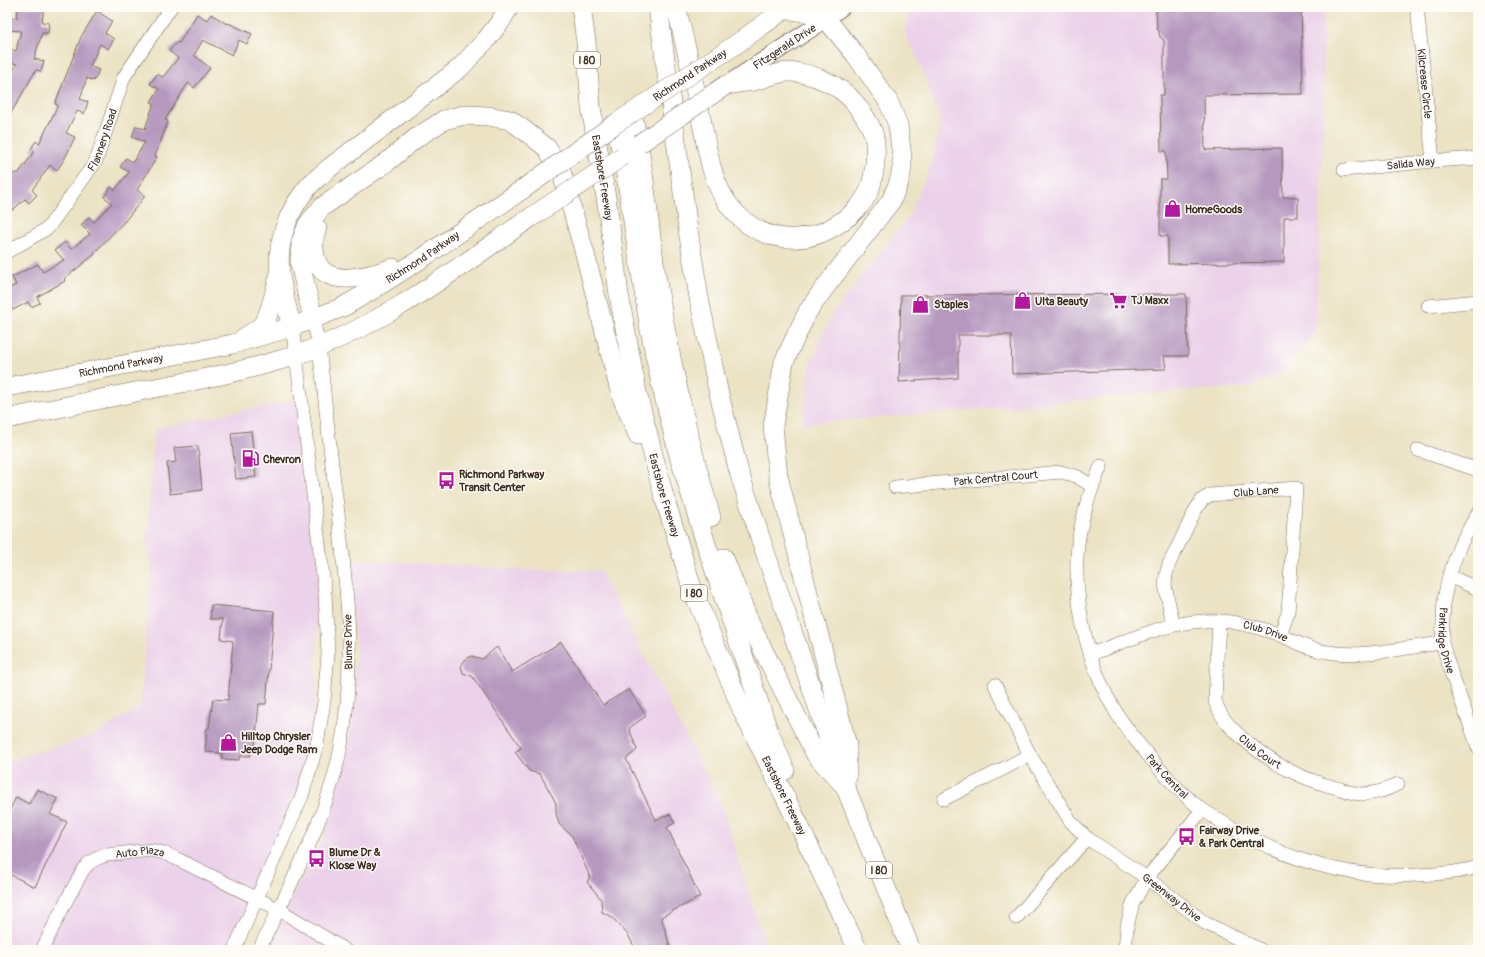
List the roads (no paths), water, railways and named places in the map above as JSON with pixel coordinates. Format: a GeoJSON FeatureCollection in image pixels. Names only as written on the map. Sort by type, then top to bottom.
{"type":"FeatureCollection","features":[{"type":"Feature","properties":{"kind":"highway"},"geometry":{"type":"LineString","coordinates":[[292,327],[280,274],[279,262],[283,231],[297,201],[308,186],[349,152],[460,68],[486,40],[509,7]]}},
{"type":"Feature","properties":{"kind":"highway","name":"Eastshore Freeway"},"geometry":{"type":"LineString","coordinates":[[581,7],[586,42],[591,107],[608,210],[619,295],[637,392],[663,493],[693,591],[743,712],[858,950]]}},
{"type":"Feature","properties":{"kind":"highway","name":"I 80"},"geometry":{"type":"LineString","coordinates":[[658,7],[698,298],[718,390],[740,472],[761,540],[846,788],[911,950]]}},
{"type":"Feature","properties":{"kind":"highway"},"geometry":{"type":"LineString","coordinates":[[7,419],[227,374],[296,355],[354,331],[429,287],[623,156],[639,144],[726,85],[790,72],[811,76],[830,83],[848,95],[863,114],[874,135],[875,156],[869,191],[861,204],[848,217],[824,233],[810,238],[796,239],[767,234],[753,228],[729,205],[718,188],[711,166],[688,51],[676,7]]}},
{"type":"Feature","properties":{"kind":"highway"},"geometry":{"type":"LineString","coordinates":[[787,8],[812,13],[826,19],[855,54],[888,101],[898,124],[902,157],[902,168],[891,201],[808,311],[795,338],[784,362],[773,426],[778,476],[847,745],[846,788]]}},
{"type":"Feature","properties":{"kind":"highway","name":"Richmond Parkway"},"geometry":{"type":"LineString","coordinates":[[7,387],[233,344],[292,327],[343,307],[421,259],[615,124],[735,45],[787,8]]}},
{"type":"Feature","properties":{"kind":"highway"},"geometry":{"type":"LineString","coordinates":[[632,113],[639,144],[648,272],[649,325],[663,392],[679,456],[708,551],[767,728],[862,950]]}},
{"type":"Feature","properties":{"kind":"highway"},"geometry":{"type":"LineString","coordinates":[[313,319],[300,262],[302,242],[308,224],[322,207],[387,162],[416,138],[444,120],[464,115],[488,116],[510,120],[547,148],[562,174],[585,254],[621,395],[663,493]]}},
{"type":"Feature","properties":{"kind":"highway"},"geometry":{"type":"LineString","coordinates":[[615,124],[648,272],[691,449],[731,579],[750,624],[816,755],[846,788]]}},
{"type":"Feature","properties":{"kind":"highway"},"geometry":{"type":"LineString","coordinates":[[336,198],[317,229],[313,244],[316,262],[327,274],[342,278],[370,276],[421,259]]}},
{"type":"Feature","properties":{"kind":"highway"},"geometry":{"type":"LineString","coordinates":[[233,344],[263,324],[271,308],[273,294],[280,274]]}},
{"type":"Feature","properties":{"kind":"main road","name":"Fitzgerald Drive"},"geometry":{"type":"LineString","coordinates":[[726,85],[842,7]]}},
{"type":"Feature","properties":{"kind":"street","name":"Flannery Road"},"geometry":{"type":"LineString","coordinates":[[7,252],[48,228],[96,161],[124,78],[171,7]]}},
{"type":"Feature","properties":{"kind":"street","name":"Kilcrease Circle"},"geometry":{"type":"LineString","coordinates":[[1417,7],[1433,161]]}},
{"type":"Feature","properties":{"kind":"street","name":"Salida Way"},"geometry":{"type":"LineString","coordinates":[[1344,170],[1478,158]]}},
{"type":"Feature","properties":{"kind":"street"},"geometry":{"type":"LineString","coordinates":[[1428,306],[1478,301]]}},
{"type":"Feature","properties":{"kind":"street","name":"Blume Drive"},"geometry":{"type":"LineString","coordinates":[[259,950],[303,857],[325,804],[340,752],[347,704],[350,653],[347,592],[319,346],[313,319]]}},
{"type":"Feature","properties":{"kind":"street","name":"Blume Drive"},"geometry":{"type":"LineString","coordinates":[[234,950],[302,796],[317,745],[324,701],[328,654],[323,580],[292,327]]}},
{"type":"Feature","properties":{"kind":"street"},"geometry":{"type":"LineString","coordinates":[[1418,450],[1478,470]]}},
{"type":"Feature","properties":{"kind":"street","name":"Park Central"},"geometry":{"type":"LineString","coordinates":[[1102,466],[1092,486],[1081,526],[1077,557],[1078,588],[1083,623],[1091,654],[1102,683],[1117,714],[1156,766],[1202,810],[1252,839],[1303,862],[1332,869],[1384,876],[1438,874],[1478,867]]}},
{"type":"Feature","properties":{"kind":"street","name":"Park Central Court"},"geometry":{"type":"LineString","coordinates":[[895,487],[1061,472],[1076,476],[1092,486]]}},
{"type":"Feature","properties":{"kind":"street","name":"Club Lane"},"geometry":{"type":"LineString","coordinates":[[1173,624],[1165,585],[1166,575],[1169,564],[1202,500],[1210,495],[1296,488],[1288,613],[1280,635]]}},
{"type":"Feature","properties":{"kind":"street","name":"Parkridge Drive"},"geometry":{"type":"LineString","coordinates":[[1478,513],[1460,545],[1449,576],[1444,599],[1442,643],[1474,722],[1478,747]]}},
{"type":"Feature","properties":{"kind":"street"},"geometry":{"type":"LineString","coordinates":[[1449,576],[1478,589]]}},
{"type":"Feature","properties":{"kind":"street","name":"Club Drive"},"geometry":{"type":"LineString","coordinates":[[1091,654],[1173,624],[1204,621],[1243,624],[1280,635],[1301,645],[1328,652],[1356,654],[1442,643]]}},
{"type":"Feature","properties":{"kind":"street","name":"Club Court"},"geometry":{"type":"LineString","coordinates":[[1219,621],[1215,701],[1219,713],[1234,731],[1263,755],[1282,768],[1308,780],[1359,794],[1389,789],[1398,784]]}},
{"type":"Feature","properties":{"kind":"street","name":"Greenway Drive"},"geometry":{"type":"LineString","coordinates":[[996,684],[1030,754],[1071,822],[1087,838],[1147,878],[1205,923],[1261,950]]}},
{"type":"Feature","properties":{"kind":"street"},"geometry":{"type":"LineString","coordinates":[[944,799],[1030,754]]}},
{"type":"Feature","properties":{"kind":"street"},"geometry":{"type":"LineString","coordinates":[[1125,950],[1127,926],[1133,903],[1147,878],[1202,810]]}},
{"type":"Feature","properties":{"kind":"street"},"geometry":{"type":"LineString","coordinates":[[1016,918],[1087,838]]}},
{"type":"Feature","properties":{"kind":"street","name":"Auto Plaza"},"geometry":{"type":"LineString","coordinates":[[42,950],[64,905],[83,870],[89,863],[107,855],[151,850],[164,853],[258,898],[345,950]]}},
{"type":"Feature","properties":{"kind":"place","name":"HomeGoods"},"geometry":{"type":"Point","coordinates":[1172,209]}},
{"type":"Feature","properties":{"kind":"place","name":"TJ Maxx"},"geometry":{"type":"Point","coordinates":[1118,300]}},
{"type":"Feature","properties":{"kind":"place","name":"Ulta Beauty"},"geometry":{"type":"Point","coordinates":[1022,301]}},
{"type":"Feature","properties":{"kind":"place","name":"Staples"},"geometry":{"type":"Point","coordinates":[921,304]}},
{"type":"Feature","properties":{"kind":"place","name":"Chevron"},"geometry":{"type":"Point","coordinates":[250,459]}},
{"type":"Feature","properties":{"kind":"place","name":"Richmond Parkway Transit Center"},"geometry":{"type":"Point","coordinates":[446,480]}},
{"type":"Feature","properties":{"kind":"place","name":"Hilltop Chrysler Jeep Dodge Ram"},"geometry":{"type":"Point","coordinates":[228,742]}},
{"type":"Feature","properties":{"kind":"place","name":"Fairway Drive & Park Central"},"geometry":{"type":"Point","coordinates":[1186,836]}},
{"type":"Feature","properties":{"kind":"place","name":"Blume Dr & Klose Way"},"geometry":{"type":"Point","coordinates":[316,858]}}]}
